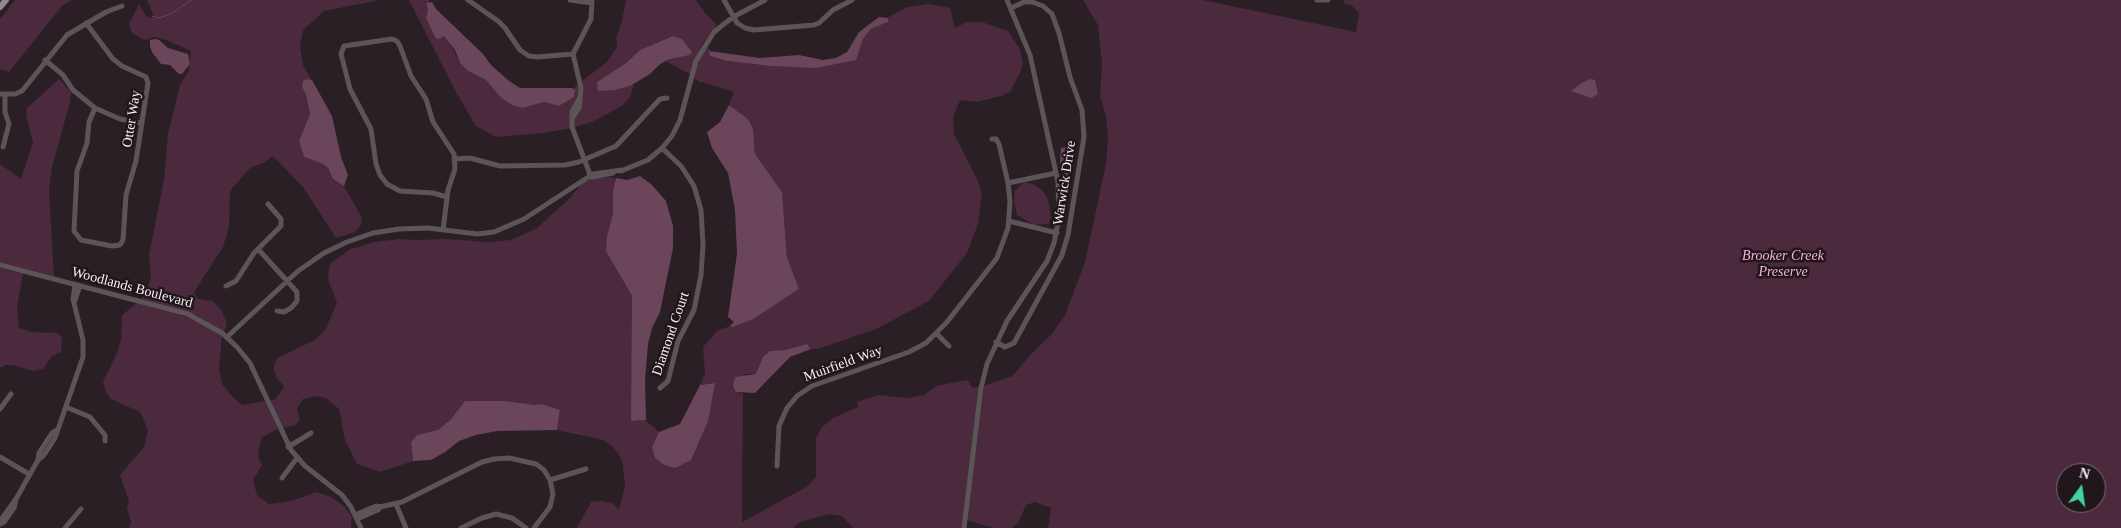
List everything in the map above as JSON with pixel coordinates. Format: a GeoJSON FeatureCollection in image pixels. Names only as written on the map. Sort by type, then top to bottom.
{"type":"FeatureCollection","features":[{"type":"Feature","properties":{"kind":"main road"},"geometry":{"type":"LineString","coordinates":[[0,7],[6,0]]}},
{"type":"Feature","properties":{"kind":"street"},"geometry":{"type":"LineString","coordinates":[[468,0],[498,21],[520,50],[530,56],[573,54]]}},
{"type":"Feature","properties":{"kind":"street"},"geometry":{"type":"LineString","coordinates":[[570,0],[592,2],[590,23],[573,54],[581,88],[578,108],[572,119],[574,133],[591,177]]}},
{"type":"Feature","properties":{"kind":"street"},"geometry":{"type":"LineString","coordinates":[[724,0],[732,16],[741,26],[754,30],[819,23],[830,12],[852,0]]}},
{"type":"Feature","properties":{"kind":"street"},"geometry":{"type":"LineString","coordinates":[[227,337],[287,280],[324,253],[358,237],[399,229],[443,230],[476,234],[504,229],[524,220],[580,181],[641,164],[662,148],[672,136],[678,125],[698,56],[714,32],[732,16],[765,0]]}},
{"type":"Feature","properties":{"kind":"street"},"geometry":{"type":"LineString","coordinates":[[964,528],[981,388],[990,356],[1011,315],[1047,261],[1057,233],[1060,198],[1030,55],[1007,0]]}},
{"type":"Feature","properties":{"kind":"street"},"geometry":{"type":"LineString","coordinates":[[1317,0],[1328,0]]}},
{"type":"Feature","properties":{"kind":"street","name":"Warwick Drive"},"geometry":{"type":"LineString","coordinates":[[996,342],[1005,347],[1014,343],[1062,255],[1068,235],[1084,137],[1082,110],[1070,77],[1059,33],[1052,14],[1043,6],[1032,2],[1024,2],[1010,8]]}},
{"type":"Feature","properties":{"kind":"street"},"geometry":{"type":"LineString","coordinates":[[3,147],[9,124],[5,112],[3,94],[16,94],[28,85],[45,60],[67,35],[86,23],[122,6]]}},
{"type":"Feature","properties":{"kind":"street","name":"Otter Way"},"geometry":{"type":"LineString","coordinates":[[86,23],[113,59],[122,66],[147,78],[149,88],[141,123],[136,161],[126,195],[123,240],[120,245],[112,246],[80,240],[74,231],[77,171],[87,143],[89,122],[95,108]]}},
{"type":"Feature","properties":{"kind":"street"},"geometry":{"type":"LineString","coordinates":[[443,230],[447,197],[455,169],[455,159],[452,150],[432,122],[426,99],[411,76],[400,46],[397,41],[392,39],[346,45],[342,49],[341,54],[350,89],[371,129],[376,164],[382,178],[387,184],[400,191],[433,193],[447,197]]}},
{"type":"Feature","properties":{"kind":"street"},"geometry":{"type":"LineString","coordinates":[[45,60],[63,75],[77,94],[95,108],[120,119],[141,123]]}},
{"type":"Feature","properties":{"kind":"street"},"geometry":{"type":"LineString","coordinates":[[455,159],[470,158],[505,166],[565,165],[584,160],[619,143],[660,99],[667,98]]}},
{"type":"Feature","properties":{"kind":"street","name":"Muirfield Way"},"geometry":{"type":"LineString","coordinates":[[777,466],[779,426],[787,408],[801,393],[812,386],[916,349],[937,334],[997,258],[1009,221],[1008,183],[999,144],[996,139],[992,139]]}},
{"type":"Feature","properties":{"kind":"street","name":"Diamond Court"},"geometry":{"type":"LineString","coordinates":[[660,388],[668,381],[678,341],[694,310],[703,245],[701,210],[694,186],[681,166],[662,148]]}},
{"type":"Feature","properties":{"kind":"street"},"geometry":{"type":"LineString","coordinates":[[1008,183],[1056,173]]}},
{"type":"Feature","properties":{"kind":"street"},"geometry":{"type":"LineString","coordinates":[[226,286],[236,281],[258,249],[281,226],[281,218],[268,204]]}},
{"type":"Feature","properties":{"kind":"street"},"geometry":{"type":"LineString","coordinates":[[1009,221],[1057,233]]}},
{"type":"Feature","properties":{"kind":"street"},"geometry":{"type":"LineString","coordinates":[[258,249],[295,288],[298,298],[294,305],[288,311],[277,311]]}},
{"type":"Feature","properties":{"kind":"street","name":"Woodlands Boulevard"},"geometry":{"type":"LineString","coordinates":[[0,266],[188,314],[213,327],[227,337],[242,353],[257,376],[288,447],[297,458],[342,495],[361,528]]}},
{"type":"Feature","properties":{"kind":"street"},"geometry":{"type":"LineString","coordinates":[[0,523],[16,500],[38,460],[48,449],[66,406],[84,351],[74,303],[78,285]]}},
{"type":"Feature","properties":{"kind":"street"},"geometry":{"type":"LineString","coordinates":[[937,334],[949,346]]}},
{"type":"Feature","properties":{"kind":"street"},"geometry":{"type":"LineString","coordinates":[[0,409],[11,394]]}},
{"type":"Feature","properties":{"kind":"street"},"geometry":{"type":"LineString","coordinates":[[66,406],[90,417],[105,435],[105,441]]}},
{"type":"Feature","properties":{"kind":"street"},"geometry":{"type":"LineString","coordinates":[[288,447],[311,433]]}},
{"type":"Feature","properties":{"kind":"street"},"geometry":{"type":"LineString","coordinates":[[0,457],[29,474]]}},
{"type":"Feature","properties":{"kind":"street"},"geometry":{"type":"LineString","coordinates":[[282,478],[297,458]]}},
{"type":"Feature","properties":{"kind":"street"},"geometry":{"type":"LineString","coordinates":[[356,517],[378,510],[380,507],[396,504],[482,462],[509,458],[533,462],[542,469],[550,480],[553,494],[550,507],[534,528]]}},
{"type":"Feature","properties":{"kind":"street"},"geometry":{"type":"LineString","coordinates":[[550,480],[586,469]]}},
{"type":"Feature","properties":{"kind":"street"},"geometry":{"type":"LineString","coordinates":[[396,504],[406,528]]}},
{"type":"Feature","properties":{"kind":"street"},"geometry":{"type":"LineString","coordinates":[[65,528],[81,509]]}},
{"type":"Feature","properties":{"kind":"street"},"geometry":{"type":"LineString","coordinates":[[461,528],[496,514],[512,518],[526,528]]}},
{"type":"Feature","properties":{"kind":"green space"},"geometry":{"type":"Polygon","coordinates":[[[15,0],[72,0],[62,6],[9,72],[0,69],[0,19],[15,0]]]}},
{"type":"Feature","properties":{"kind":"green space"},"geometry":{"type":"Polygon","coordinates":[[[147,0],[380,0],[324,11],[303,30],[300,46],[303,65],[311,79],[308,79],[302,87],[306,95],[310,114],[299,141],[304,157],[323,164],[328,168],[333,179],[344,186],[362,218],[361,225],[355,232],[336,238],[303,187],[273,156],[265,162],[250,168],[230,191],[229,227],[223,247],[194,292],[198,299],[213,301],[221,310],[227,323],[224,332],[196,315],[141,299],[147,291],[151,277],[149,255],[164,179],[168,134],[180,85],[189,70],[191,51],[166,40],[154,37],[144,40],[132,33],[129,24],[139,4],[146,16],[152,18],[154,16],[147,0]]]}},
{"type":"Feature","properties":{"kind":"green space"},"geometry":{"type":"Polygon","coordinates":[[[409,0],[429,0],[426,4],[428,10],[426,18],[450,43],[460,63],[468,71],[486,80],[500,97],[523,108],[544,102],[559,106],[574,97],[575,91],[573,89],[578,84],[579,94],[571,128],[544,133],[496,137],[476,126],[457,94],[409,0]]]}},
{"type":"Feature","properties":{"kind":"green space"},"geometry":{"type":"Polygon","coordinates":[[[626,0],[696,0],[716,24],[715,28],[703,43],[690,74],[665,61],[690,55],[682,39],[673,36],[640,50],[626,63],[597,82],[615,90],[634,84],[630,97],[622,106],[592,122],[574,127],[574,120],[579,113],[582,81],[607,62],[617,47],[616,38],[626,0]]]}},
{"type":"Feature","properties":{"kind":"green space","name":"Brooker Creek Preserve"},"geometry":{"type":"Polygon","coordinates":[[[1083,0],[1203,0],[1356,32],[1359,13],[1351,5],[1345,4],[1343,0],[2121,0],[2121,528],[1048,528],[1051,508],[1035,502],[1026,505],[1018,523],[1012,528],[993,528],[967,520],[984,386],[1012,376],[1051,335],[1065,315],[1085,262],[1106,164],[1108,138],[1106,117],[1100,96],[1102,63],[1098,25],[1083,0]]]}},
{"type":"Feature","properties":{"kind":"green space"},"geometry":{"type":"Polygon","coordinates":[[[929,4],[950,8],[955,28],[967,22],[982,22],[1008,31],[1020,49],[1023,63],[1011,91],[1001,96],[976,102],[960,100],[953,117],[954,134],[982,193],[978,224],[967,253],[929,301],[876,329],[818,349],[811,349],[807,344],[774,352],[756,374],[745,374],[736,392],[743,394],[742,522],[808,486],[816,477],[816,438],[822,427],[833,418],[858,407],[857,402],[878,395],[906,398],[924,395],[936,386],[967,380],[973,388],[980,387],[962,528],[853,528],[842,516],[829,514],[800,522],[793,528],[577,528],[591,502],[612,503],[619,509],[625,487],[623,465],[620,456],[612,446],[603,440],[557,430],[560,410],[542,404],[535,405],[506,401],[465,401],[451,419],[438,430],[417,435],[411,442],[413,461],[380,472],[357,464],[345,440],[339,409],[326,398],[316,396],[303,399],[297,408],[300,419],[296,425],[282,428],[270,401],[276,399],[284,386],[276,377],[275,362],[279,357],[315,340],[326,329],[337,302],[328,280],[329,268],[332,262],[351,249],[374,242],[398,239],[447,239],[488,242],[511,240],[537,228],[570,198],[582,183],[591,179],[608,177],[616,178],[613,191],[613,214],[607,236],[621,277],[632,296],[632,421],[645,420],[659,432],[652,447],[655,458],[664,465],[675,468],[715,383],[700,385],[705,373],[703,347],[717,331],[730,326],[733,327],[799,289],[787,257],[782,192],[755,154],[754,140],[739,112],[729,105],[734,92],[701,83],[693,77],[706,46],[711,51],[709,51],[728,61],[770,66],[816,67],[856,60],[863,39],[871,29],[888,22],[887,18],[907,7],[929,4]]]}},
{"type":"Feature","properties":{"kind":"green space"},"geometry":{"type":"Polygon","coordinates":[[[59,79],[71,92],[52,167],[49,191],[54,276],[0,263],[0,164],[21,179],[33,143],[26,115],[27,108],[59,79]]]}},
{"type":"Feature","properties":{"kind":"green space"},"geometry":{"type":"Polygon","coordinates":[[[1024,182],[1033,184],[1043,191],[1048,200],[1051,217],[1049,224],[1034,225],[1017,215],[1014,202],[1015,191],[1024,182]]]}},
{"type":"Feature","properties":{"kind":"green space"},"geometry":{"type":"Polygon","coordinates":[[[0,268],[23,274],[17,307],[19,328],[31,332],[57,333],[62,337],[61,352],[52,356],[43,369],[33,371],[13,365],[6,365],[0,368],[0,268]]]}},
{"type":"Feature","properties":{"kind":"green space"},"geometry":{"type":"Polygon","coordinates":[[[137,303],[195,319],[222,336],[219,369],[222,384],[242,405],[266,401],[278,429],[262,437],[258,457],[262,465],[253,480],[257,495],[269,504],[291,501],[317,492],[333,498],[345,507],[352,517],[351,528],[129,528],[131,522],[127,508],[129,501],[120,475],[144,447],[148,430],[140,412],[111,399],[106,392],[103,382],[117,353],[121,339],[122,315],[137,303]]]}},
{"type":"Feature","properties":{"kind":"shaded area"},"geometry":{"type":"Polygon","coordinates":[[[432,2],[436,9],[509,81],[520,88],[572,88],[575,90],[574,97],[559,106],[544,102],[523,108],[512,105],[500,97],[486,80],[468,71],[460,63],[455,50],[444,36],[438,39],[435,37],[426,18],[428,10],[426,3],[432,2]]]}},
{"type":"Feature","properties":{"kind":"shaded area"},"geometry":{"type":"Polygon","coordinates":[[[879,17],[888,18],[888,22],[871,29],[863,39],[856,60],[816,68],[770,66],[728,61],[710,56],[709,51],[760,58],[799,55],[823,60],[836,58],[847,52],[859,32],[879,17]]]}},
{"type":"Feature","properties":{"kind":"shaded area"},"geometry":{"type":"Polygon","coordinates":[[[673,36],[682,39],[692,52],[690,55],[667,60],[650,74],[630,86],[615,90],[598,91],[597,82],[626,63],[640,50],[673,36]]]}},
{"type":"Feature","properties":{"kind":"shaded area"},"geometry":{"type":"Polygon","coordinates":[[[155,39],[168,48],[188,54],[190,64],[182,74],[179,74],[170,65],[161,64],[150,46],[150,40],[155,39]]]}},
{"type":"Feature","properties":{"kind":"shaded area"},"geometry":{"type":"Polygon","coordinates":[[[1591,79],[1595,80],[1598,94],[1591,98],[1571,91],[1583,82],[1591,79]]]}},
{"type":"Feature","properties":{"kind":"shaded area"},"geometry":{"type":"Polygon","coordinates":[[[312,80],[332,116],[341,157],[348,175],[344,186],[333,179],[328,168],[323,164],[304,157],[299,141],[310,114],[306,95],[302,87],[303,81],[312,80]]]}},
{"type":"Feature","properties":{"kind":"shaded area"},"geometry":{"type":"Polygon","coordinates":[[[729,105],[748,119],[753,129],[755,154],[782,192],[787,257],[799,289],[753,319],[733,327],[730,326],[734,322],[728,317],[737,254],[735,210],[728,173],[712,148],[707,132],[720,122],[729,105]]]}},
{"type":"Feature","properties":{"kind":"shaded area"},"geometry":{"type":"Polygon","coordinates":[[[1068,147],[1076,150],[1069,186],[1060,162],[1061,148],[1068,147]]]}},
{"type":"Feature","properties":{"kind":"shaded area"},"geometry":{"type":"Polygon","coordinates":[[[640,176],[651,184],[666,201],[673,226],[673,248],[660,312],[652,328],[648,344],[645,380],[646,420],[631,421],[632,296],[606,251],[607,236],[613,214],[613,191],[616,178],[627,180],[640,176]]]}},
{"type":"Feature","properties":{"kind":"shaded area"},"geometry":{"type":"Polygon","coordinates":[[[807,344],[811,349],[790,357],[755,393],[736,392],[733,386],[735,377],[756,374],[763,357],[770,351],[784,350],[807,344]]]}},
{"type":"Feature","properties":{"kind":"shaded area"},"geometry":{"type":"Polygon","coordinates":[[[715,383],[708,421],[691,460],[675,468],[664,465],[655,458],[652,447],[659,432],[680,424],[700,385],[715,383]]]}},
{"type":"Feature","properties":{"kind":"shaded area"},"geometry":{"type":"Polygon","coordinates":[[[465,401],[506,401],[535,405],[542,404],[560,410],[557,430],[497,431],[476,435],[459,441],[431,460],[413,461],[411,442],[417,435],[438,430],[451,419],[465,401]]]}},
{"type":"Feature","properties":{"kind":"waterway"},"geometry":{"type":"LineString","coordinates":[[152,16],[159,18],[171,14],[191,0]]}}]}
